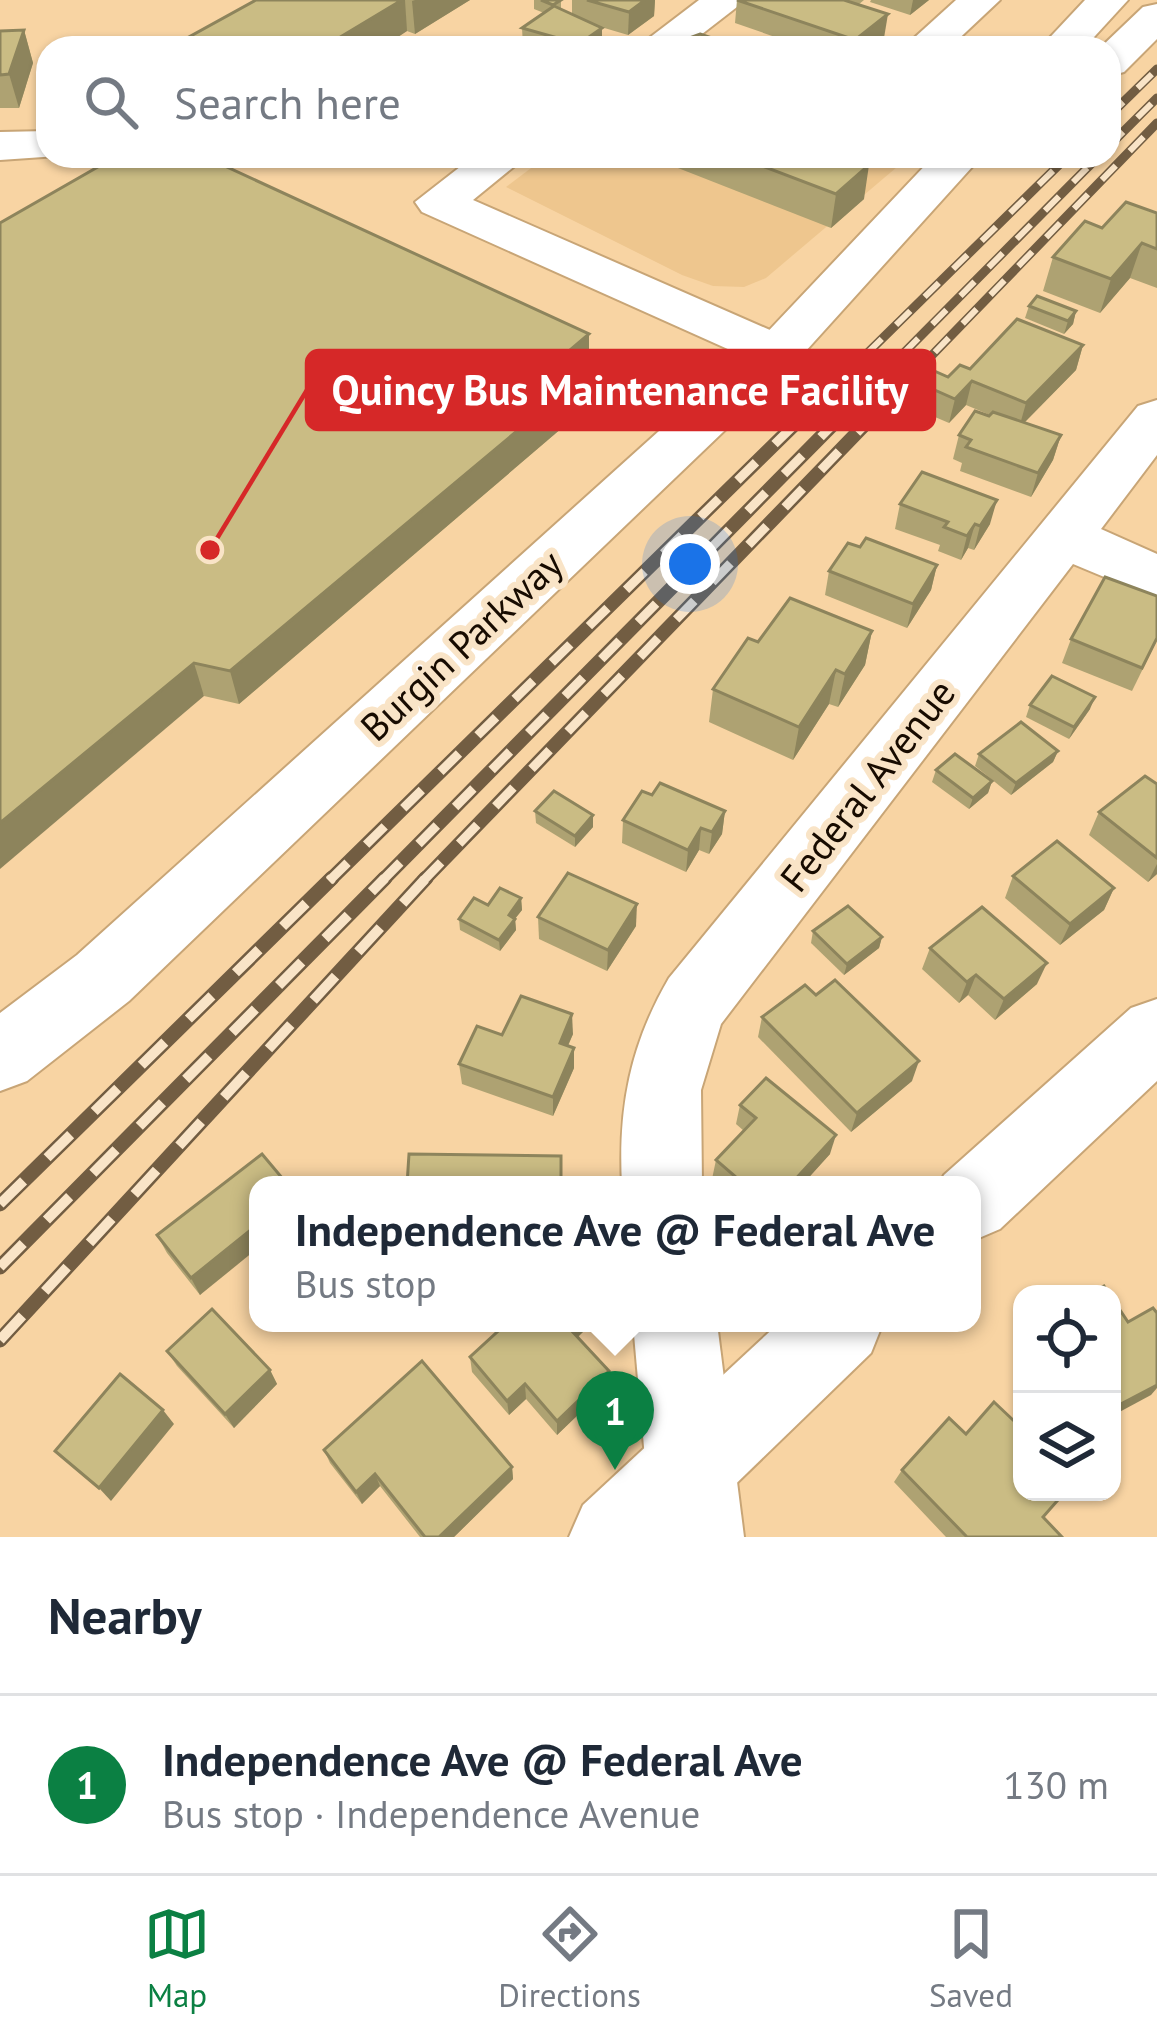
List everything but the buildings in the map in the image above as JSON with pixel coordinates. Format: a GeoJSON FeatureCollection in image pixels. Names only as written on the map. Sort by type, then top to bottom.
{"type":"FeatureCollection","features":[{"type":"Feature","properties":{"kind":"main road"},"geometry":{"type":"LineString","coordinates":[[938,36],[980,0]]}},
{"type":"Feature","properties":{"kind":"main road"},"geometry":{"type":"LineString","coordinates":[[1073,36],[1108,0]]}},
{"type":"Feature","properties":{"kind":"main road"},"geometry":{"type":"LineString","coordinates":[[1121,50],[1157,16]]}},
{"type":"Feature","properties":{"kind":"main road"},"geometry":{"type":"LineString","coordinates":[[0,146],[36,144]]}},
{"type":"Feature","properties":{"kind":"main road"},"geometry":{"type":"LineString","coordinates":[[487,168],[439,202],[798,332]]}},
{"type":"Feature","properties":{"kind":"main road","name":"Burgin Parkway"},"geometry":{"type":"LineString","coordinates":[[798,332],[948,168]]}},
{"type":"Feature","properties":{"kind":"main road","name":"Burgin Parkway"},"geometry":{"type":"LineString","coordinates":[[0,1057],[103,978],[798,332],[991,168]]}},
{"type":"Feature","properties":{"kind":"main road","name":"Federal Avenue"},"geometry":{"type":"LineString","coordinates":[[662,1176],[659,1103],[669,1049],[681,1024],[1157,418]]}},
{"type":"Feature","properties":{"kind":"main road"},"geometry":{"type":"LineString","coordinates":[[1064,536],[1157,578]]}},
{"type":"Feature","properties":{"kind":"main road","name":"Burgin Parkway"},"geometry":{"type":"LineString","coordinates":[[0,1102],[103,978]]}},
{"type":"Feature","properties":{"kind":"main road"},"geometry":{"type":"LineString","coordinates":[[981,1194],[1157,1032]]}},
{"type":"Feature","properties":{"kind":"main road"},"geometry":{"type":"LineString","coordinates":[[676,1332],[693,1501]]}},
{"type":"Feature","properties":{"kind":"main road"},"geometry":{"type":"LineString","coordinates":[[615,1537],[693,1501],[834,1332]]}},
{"type":"Feature","properties":{"kind":"shaded area"},"geometry":{"type":"Polygon","coordinates":[[[531,168],[896,168],[766,278],[744,287],[713,286],[682,275],[506,187],[531,168]]]}},
{"type":"Feature","properties":{"kind":"railway"},"geometry":{"type":"LineString","coordinates":[[1121,104],[1157,69]]}},
{"type":"Feature","properties":{"kind":"railway"},"geometry":{"type":"LineString","coordinates":[[1121,134],[1157,98]]}},
{"type":"Feature","properties":{"kind":"railway"},"geometry":{"type":"LineString","coordinates":[[1121,160],[1157,123]]}},
{"type":"Feature","properties":{"kind":"railway"},"geometry":{"type":"LineString","coordinates":[[839,381],[1056,168]]}},
{"type":"Feature","properties":{"kind":"railway"},"geometry":{"type":"LineString","coordinates":[[876,381],[1087,168]]}},
{"type":"Feature","properties":{"kind":"railway"},"geometry":{"type":"LineString","coordinates":[[907,381],[1113,168]]}},
{"type":"Feature","properties":{"kind":"railway"},"geometry":{"type":"LineString","coordinates":[[329,881],[842,378]]}},
{"type":"Feature","properties":{"kind":"railway"},"geometry":{"type":"LineString","coordinates":[[382,881],[879,378]]}},
{"type":"Feature","properties":{"kind":"railway"},"geometry":{"type":"LineString","coordinates":[[423,881],[910,378]]}},
{"type":"Feature","properties":{"kind":"railway"},"geometry":{"type":"LineString","coordinates":[[0,1204],[332,878]]}},
{"type":"Feature","properties":{"kind":"railway"},"geometry":{"type":"LineString","coordinates":[[0,1267],[385,878]]}},
{"type":"Feature","properties":{"kind":"railway"},"geometry":{"type":"LineString","coordinates":[[0,1340],[426,878]]}},
{"type":"Feature","properties":{"kind":"place","name":"Quincy Bus Maintenance Facility"},"geometry":{"type":"Point","coordinates":[210,550]}},
{"type":"Feature","properties":{"kind":"place","name":"Independence Ave @ Federal Ave"},"geometry":{"type":"Point","coordinates":[615,1470]}}]}
